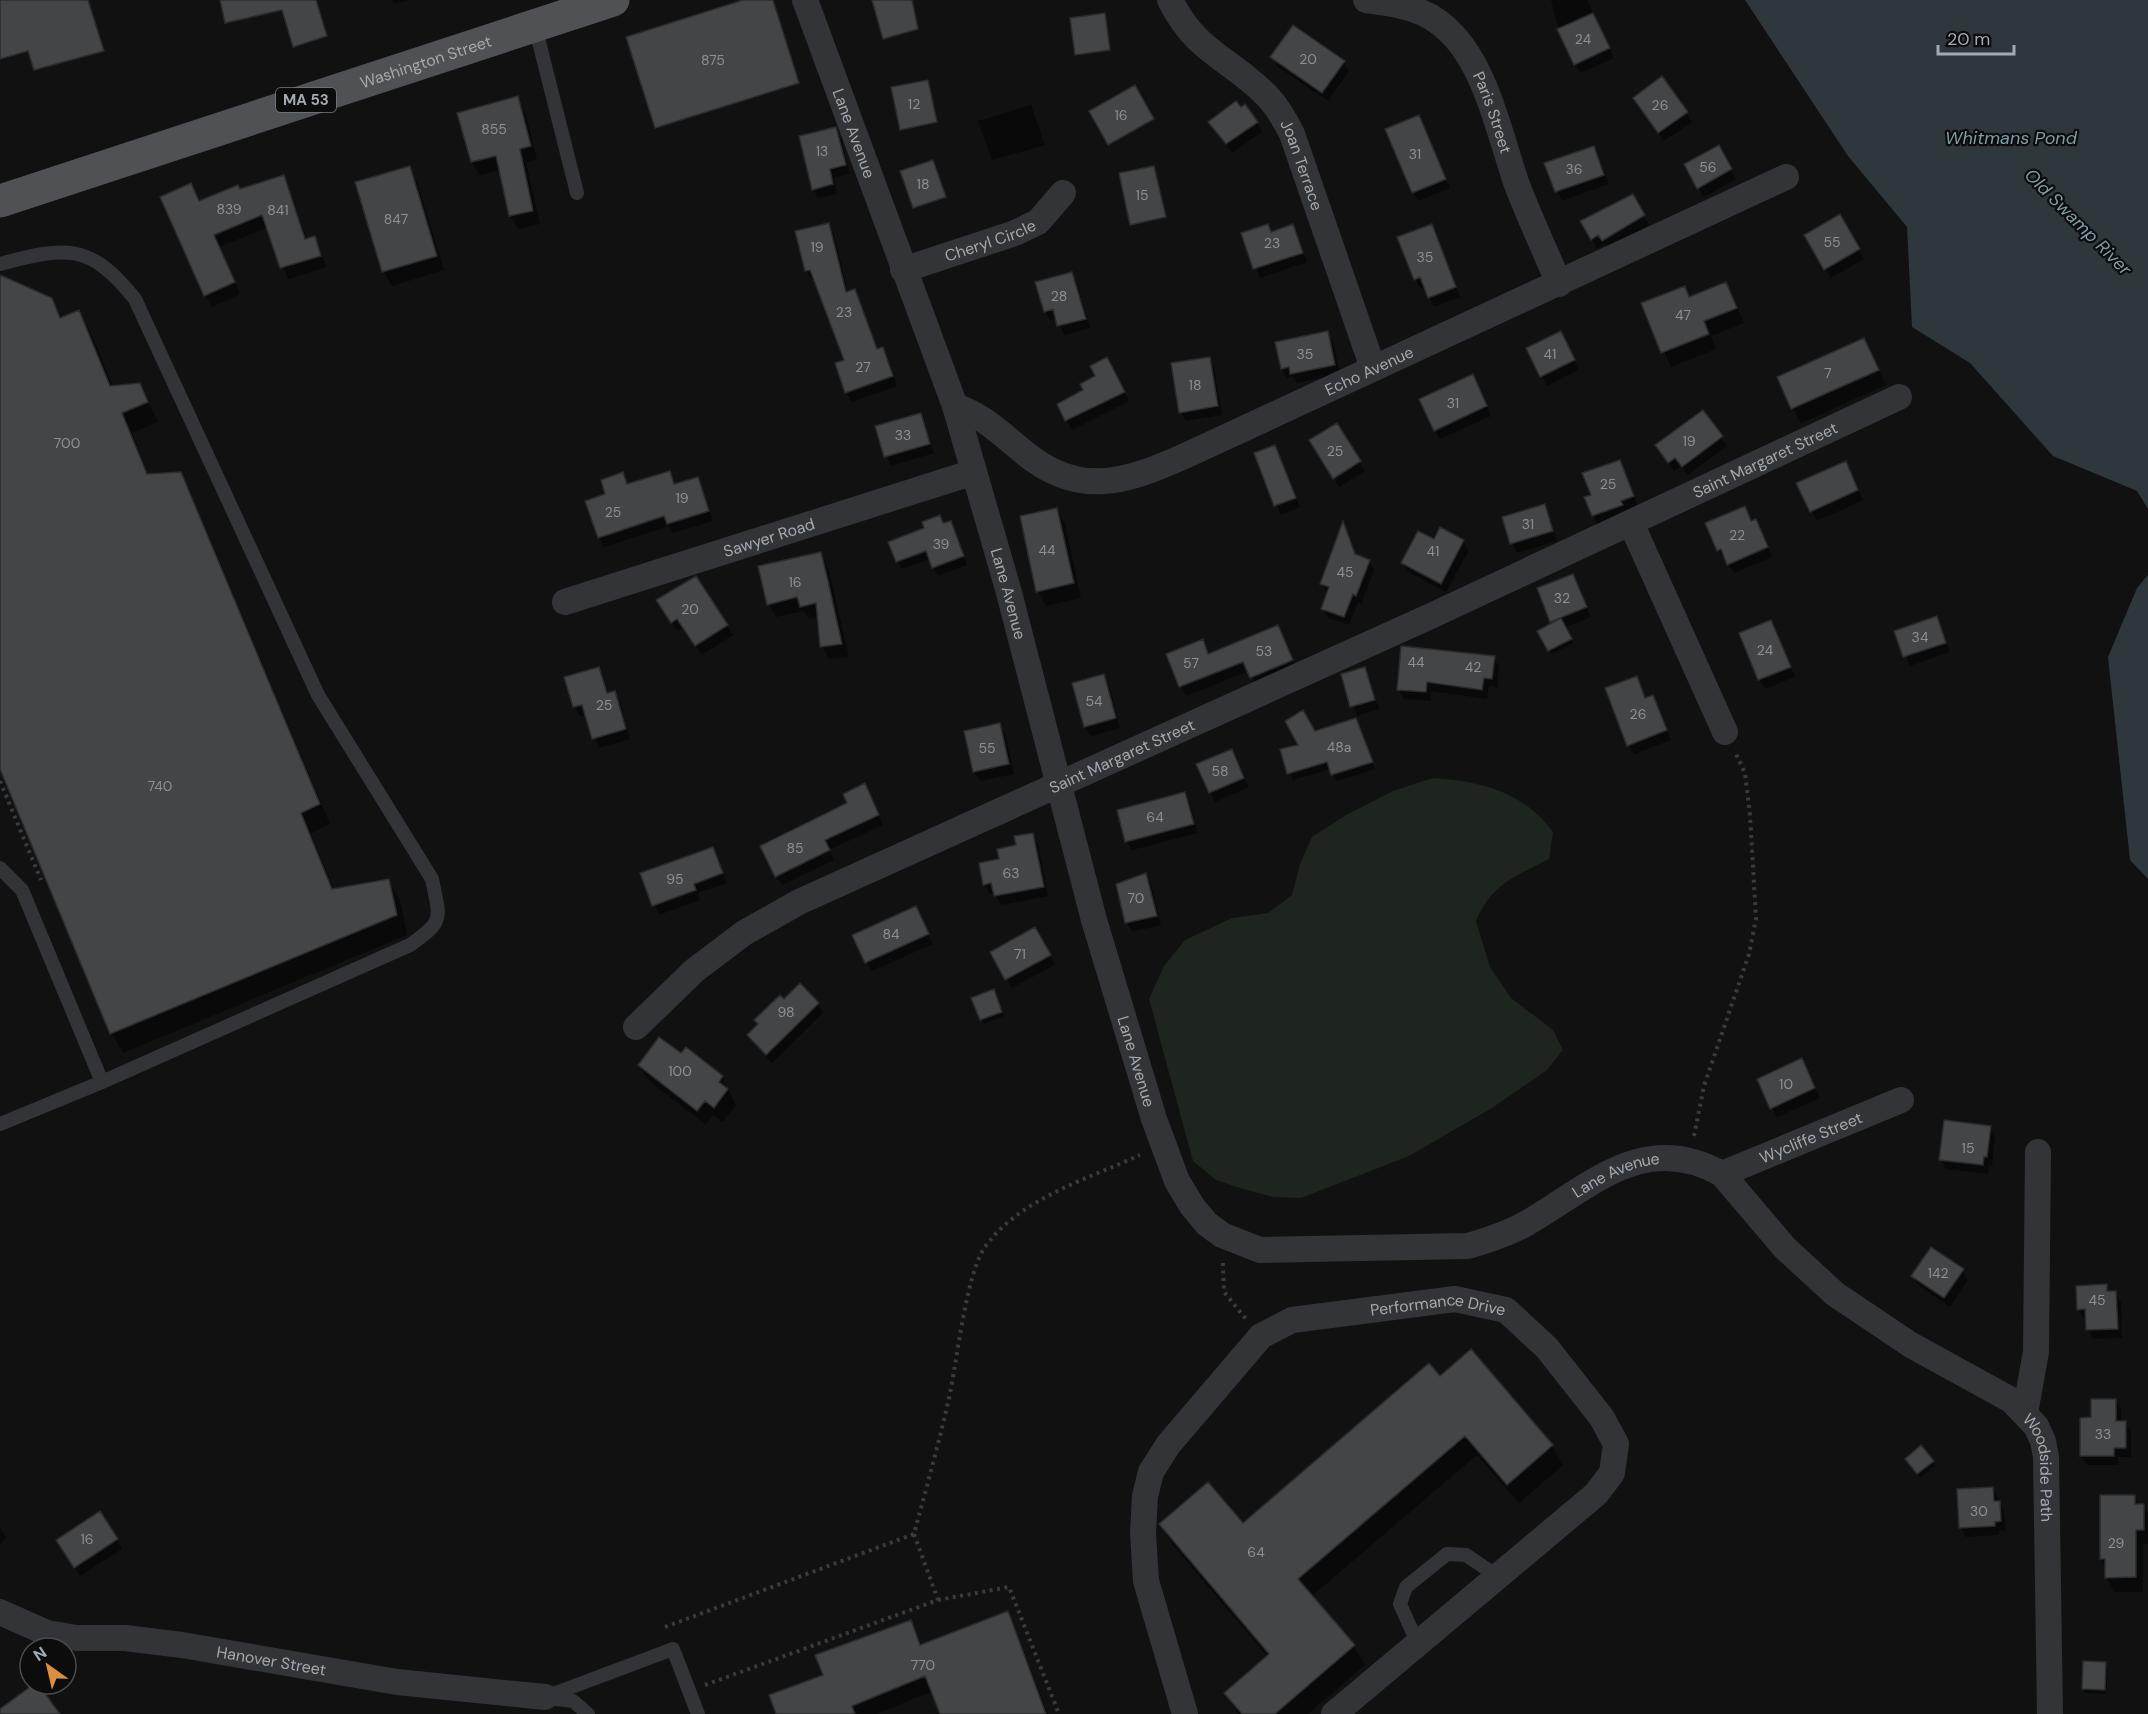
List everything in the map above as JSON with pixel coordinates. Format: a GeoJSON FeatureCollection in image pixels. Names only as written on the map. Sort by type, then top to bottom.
{"type":"FeatureCollection","features":[{"type":"Feature","properties":{"kind":"main road","name":"Washington Street"},"geometry":{"type":"LineString","coordinates":[[0,201],[613,0]]}},
{"type":"Feature","properties":{"kind":"street","name":"Lane Avenue"},"geometry":{"type":"LineString","coordinates":[[805,0],[955,406],[1060,784],[1094,920],[1163,1145],[1178,1181],[1192,1206],[1207,1224],[1222,1235],[1260,1250],[1467,1246],[1499,1237],[1527,1223],[1603,1174],[1622,1165],[1670,1158],[1689,1161],[1722,1174],[1785,1248],[1835,1294],[1911,1345],[1995,1390],[2025,1413]]}},
{"type":"Feature","properties":{"kind":"street","name":"Joan Terrace"},"geometry":{"type":"LineString","coordinates":[[1170,0],[1180,20],[1204,48],[1254,84],[1281,113],[1292,134],[1373,368]]}},
{"type":"Feature","properties":{"kind":"street","name":"Paris Street"},"geometry":{"type":"LineString","coordinates":[[1366,0],[1402,4],[1420,10],[1450,32],[1466,50],[1485,92],[1518,185],[1559,284]]}},
{"type":"Feature","properties":{"kind":"street","name":"Echo Avenue"},"geometry":{"type":"LineString","coordinates":[[955,406],[990,422],[1020,450],[1052,471],[1087,481],[1106,482],[1146,474],[1786,177]]}},
{"type":"Feature","properties":{"kind":"street","name":"Cheryl Circle"},"geometry":{"type":"LineString","coordinates":[[903,270],[1016,233],[1038,222],[1063,193]]}},
{"type":"Feature","properties":{"kind":"street","name":"Saint Margaret Street"},"geometry":{"type":"LineString","coordinates":[[636,1028],[695,970],[744,933],[799,902],[1631,523],[1899,397]]}},
{"type":"Feature","properties":{"kind":"street","name":"Sawyer Road"},"geometry":{"type":"LineString","coordinates":[[565,602],[974,472]]}},
{"type":"Feature","properties":{"kind":"street"},"geometry":{"type":"LineString","coordinates":[[1631,523],[1725,732]]}},
{"type":"Feature","properties":{"kind":"street","name":"Wycliffe Street"},"geometry":{"type":"LineString","coordinates":[[1722,1174],[1901,1100]]}},
{"type":"Feature","properties":{"kind":"street","name":"Woodside Path"},"geometry":{"type":"LineString","coordinates":[[2038,1152],[2036,1352],[2025,1413],[2040,1434],[2046,1456],[2050,1714]]}},
{"type":"Feature","properties":{"kind":"street","name":"Performance Drive"},"geometry":{"type":"LineString","coordinates":[[1185,1714],[1146,1581],[1143,1533],[1145,1496],[1151,1472],[1168,1445],[1261,1336],[1292,1320],[1455,1299],[1473,1301],[1506,1310],[1547,1348],[1602,1418],[1616,1444],[1612,1473],[1596,1494],[1334,1714]]}},
{"type":"Feature","properties":{"kind":"street","name":"Hanover Street"},"geometry":{"type":"LineString","coordinates":[[0,1612],[47,1633],[77,1638],[125,1638],[182,1645],[398,1682],[545,1697]]}},
{"type":"Feature","properties":{"kind":"lane"},"geometry":{"type":"LineString","coordinates":[[535,26],[577,193]]}},
{"type":"Feature","properties":{"kind":"lane"},"geometry":{"type":"LineString","coordinates":[[0,264],[34,255],[66,251],[91,257],[113,272],[135,299],[318,695],[432,879],[439,912],[434,928],[410,945],[102,1082],[0,1124]]}},
{"type":"Feature","properties":{"kind":"lane"},"geometry":{"type":"LineString","coordinates":[[0,868],[22,890],[102,1082]]}},
{"type":"Feature","properties":{"kind":"lane"},"geometry":{"type":"LineString","coordinates":[[1417,1642],[1400,1604],[1406,1587],[1447,1554],[1466,1555],[1497,1576]]}},
{"type":"Feature","properties":{"kind":"lane"},"geometry":{"type":"LineString","coordinates":[[545,1697],[673,1649],[698,1714]]}},
{"type":"Feature","properties":{"kind":"lane"},"geometry":{"type":"LineString","coordinates":[[545,1697],[573,1701],[588,1714]]}},
{"type":"Feature","properties":{"kind":"path"},"geometry":{"type":"LineString","coordinates":[[1689,1161],[1704,1086],[1749,954],[1756,919],[1750,815],[1745,773],[1725,732]]}},
{"type":"Feature","properties":{"kind":"path"},"geometry":{"type":"LineString","coordinates":[[938,1600],[914,1534],[949,1399],[973,1274],[984,1248],[1011,1220],[1047,1197],[1163,1145]]}},
{"type":"Feature","properties":{"kind":"path"},"geometry":{"type":"LineString","coordinates":[[1222,1235],[1224,1292],[1261,1336]]}},
{"type":"Feature","properties":{"kind":"path"},"geometry":{"type":"LineString","coordinates":[[665,1627],[914,1534]]}},
{"type":"Feature","properties":{"kind":"path"},"geometry":{"type":"LineString","coordinates":[[689,1691],[938,1600],[1009,1587],[1059,1714]]}},
{"type":"Feature","properties":{"kind":"shaded area"},"geometry":{"type":"Polygon","coordinates":[[[1433,778],[1468,782],[1500,791],[1529,807],[1553,832],[1549,859],[1505,883],[1489,898],[1476,921],[1490,967],[1511,998],[1553,1030],[1563,1050],[1547,1070],[1492,1108],[1409,1156],[1301,1198],[1273,1197],[1216,1180],[1193,1161],[1149,999],[1164,966],[1185,940],[1232,918],[1268,913],[1292,895],[1300,864],[1312,837],[1346,815],[1393,791],[1433,778]]]}},
{"type":"Feature","properties":{"kind":"water","name":"Whitmans Pond"},"geometry":{"type":"Polygon","coordinates":[[[1745,0],[2148,0],[2148,509],[2137,491],[2053,456],[1970,363],[1912,327],[1907,227],[1848,156],[1745,0]]]}},
{"type":"Feature","properties":{"kind":"water"},"geometry":{"type":"Polygon","coordinates":[[[2148,575],[2148,879],[2130,860],[2108,657],[2137,588],[2148,575]]]}},
{"type":"Feature","properties":{"kind":"building"},"geometry":{"type":"Polygon","coordinates":[[[0,0],[88,0],[104,51],[34,70],[28,51],[0,59],[0,0]]]}},
{"type":"Feature","properties":{"kind":"building"},"geometry":{"type":"Polygon","coordinates":[[[220,0],[316,0],[327,36],[293,47],[282,10],[225,23],[220,0]]]}},
{"type":"Feature","properties":{"kind":"building"},"geometry":{"type":"Polygon","coordinates":[[[743,0],[773,0],[799,83],[655,128],[626,37],[743,0]]]}},
{"type":"Feature","properties":{"kind":"building"},"geometry":{"type":"Polygon","coordinates":[[[872,0],[912,0],[918,29],[883,39],[872,0]]]}},
{"type":"Feature","properties":{"kind":"building"},"geometry":{"type":"Polygon","coordinates":[[[1105,13],[1110,50],[1075,55],[1070,18],[1105,13]]]}},
{"type":"Feature","properties":{"kind":"building"},"geometry":{"type":"Polygon","coordinates":[[[1593,13],[1610,48],[1574,65],[1557,29],[1593,13]]]}},
{"type":"Feature","properties":{"kind":"building"},"geometry":{"type":"Polygon","coordinates":[[[1293,25],[1345,61],[1322,93],[1270,57],[1293,25]]]}},
{"type":"Feature","properties":{"kind":"building"},"geometry":{"type":"Polygon","coordinates":[[[1662,76],[1688,112],[1658,133],[1633,98],[1662,76]]]}},
{"type":"Feature","properties":{"kind":"building"},"geometry":{"type":"Polygon","coordinates":[[[928,80],[937,122],[900,130],[891,87],[928,80]]]}},
{"type":"Feature","properties":{"kind":"building"},"geometry":{"type":"Polygon","coordinates":[[[1135,85],[1154,119],[1108,145],[1089,111],[1135,85]]]}},
{"type":"Feature","properties":{"kind":"building"},"geometry":{"type":"Polygon","coordinates":[[[518,96],[531,146],[520,149],[533,211],[509,216],[496,156],[471,162],[457,113],[518,96]]]}},
{"type":"Feature","properties":{"kind":"building"},"geometry":{"type":"Polygon","coordinates":[[[1236,101],[1241,107],[1245,104],[1258,122],[1226,144],[1208,122],[1236,101]]]}},
{"type":"Feature","properties":{"kind":"building"},"geometry":{"type":"Polygon","coordinates":[[[1419,115],[1446,179],[1412,193],[1385,129],[1419,115]]]}},
{"type":"Feature","properties":{"kind":"building"},"geometry":{"type":"Polygon","coordinates":[[[836,127],[846,165],[830,169],[833,184],[812,190],[799,136],[836,127]]]}},
{"type":"Feature","properties":{"kind":"building"},"geometry":{"type":"Polygon","coordinates":[[[1719,145],[1732,169],[1697,189],[1684,164],[1719,145]]]}},
{"type":"Feature","properties":{"kind":"building"},"geometry":{"type":"Polygon","coordinates":[[[1594,146],[1604,175],[1555,192],[1544,163],[1594,146]]]}},
{"type":"Feature","properties":{"kind":"building"},"geometry":{"type":"Polygon","coordinates":[[[933,160],[946,197],[913,208],[900,171],[933,160]]]}},
{"type":"Feature","properties":{"kind":"building"},"geometry":{"type":"Polygon","coordinates":[[[410,166],[437,256],[382,272],[355,182],[410,166]]]}},
{"type":"Feature","properties":{"kind":"building"},"geometry":{"type":"Polygon","coordinates":[[[1154,166],[1166,217],[1130,225],[1119,173],[1154,166]]]}},
{"type":"Feature","properties":{"kind":"building"},"geometry":{"type":"Polygon","coordinates":[[[284,175],[305,239],[315,236],[321,256],[280,268],[262,215],[214,235],[235,282],[204,296],[160,197],[191,183],[199,201],[238,185],[240,189],[284,175]]]}},
{"type":"Feature","properties":{"kind":"building"},"geometry":{"type":"Polygon","coordinates":[[[1633,194],[1645,215],[1602,241],[1598,235],[1591,240],[1580,221],[1633,194]]]}},
{"type":"Feature","properties":{"kind":"building"},"geometry":{"type":"Polygon","coordinates":[[[1840,214],[1860,249],[1824,270],[1804,235],[1840,214]]]}},
{"type":"Feature","properties":{"kind":"building"},"geometry":{"type":"Polygon","coordinates":[[[829,223],[846,292],[855,289],[877,349],[883,347],[893,376],[845,393],[835,363],[844,360],[810,270],[805,271],[795,231],[829,223]]]}},
{"type":"Feature","properties":{"kind":"building"},"geometry":{"type":"Polygon","coordinates":[[[1268,224],[1271,232],[1293,224],[1303,253],[1253,269],[1241,233],[1268,224]]]}},
{"type":"Feature","properties":{"kind":"building"},"geometry":{"type":"Polygon","coordinates":[[[1432,224],[1456,287],[1428,298],[1420,277],[1414,280],[1397,237],[1432,224]]]}},
{"type":"Feature","properties":{"kind":"building"},"geometry":{"type":"Polygon","coordinates":[[[1072,272],[1086,319],[1057,326],[1053,309],[1044,312],[1035,282],[1072,272]]]}},
{"type":"Feature","properties":{"kind":"building"},"geometry":{"type":"Polygon","coordinates":[[[0,275],[52,298],[60,318],[79,310],[110,386],[140,383],[148,402],[122,413],[147,474],[181,472],[320,804],[301,813],[332,889],[389,879],[397,915],[110,1034],[0,769],[0,275]]]}},
{"type":"Feature","properties":{"kind":"building"},"geometry":{"type":"Polygon","coordinates":[[[1726,282],[1737,308],[1704,321],[1709,334],[1661,353],[1641,303],[1685,286],[1689,297],[1726,282]]]}},
{"type":"Feature","properties":{"kind":"building"},"geometry":{"type":"Polygon","coordinates":[[[1328,331],[1335,365],[1290,374],[1289,367],[1281,369],[1275,342],[1328,331]]]}},
{"type":"Feature","properties":{"kind":"building"},"geometry":{"type":"Polygon","coordinates":[[[1561,331],[1575,360],[1540,377],[1526,348],[1561,331]]]}},
{"type":"Feature","properties":{"kind":"building"},"geometry":{"type":"Polygon","coordinates":[[[1864,338],[1879,370],[1791,409],[1777,377],[1864,338]]]}},
{"type":"Feature","properties":{"kind":"building"},"geometry":{"type":"Polygon","coordinates":[[[1107,357],[1125,392],[1065,421],[1057,404],[1083,390],[1080,384],[1095,376],[1090,366],[1107,357]]]}},
{"type":"Feature","properties":{"kind":"building"},"geometry":{"type":"Polygon","coordinates":[[[1210,357],[1218,406],[1179,413],[1171,363],[1210,357]]]}},
{"type":"Feature","properties":{"kind":"building"},"geometry":{"type":"Polygon","coordinates":[[[1473,374],[1487,406],[1434,431],[1419,399],[1473,374]]]}},
{"type":"Feature","properties":{"kind":"building"},"geometry":{"type":"Polygon","coordinates":[[[1703,410],[1723,436],[1682,467],[1675,458],[1668,463],[1655,445],[1703,410]]]}},
{"type":"Feature","properties":{"kind":"building"},"geometry":{"type":"Polygon","coordinates":[[[921,413],[930,444],[884,457],[875,426],[921,413]]]}},
{"type":"Feature","properties":{"kind":"building"},"geometry":{"type":"Polygon","coordinates":[[[1337,423],[1361,461],[1333,479],[1309,440],[1337,423]]]}},
{"type":"Feature","properties":{"kind":"building"},"geometry":{"type":"Polygon","coordinates":[[[1275,445],[1296,498],[1274,506],[1254,453],[1275,445]]]}},
{"type":"Feature","properties":{"kind":"building"},"geometry":{"type":"Polygon","coordinates":[[[1620,460],[1634,496],[1621,501],[1623,505],[1592,516],[1584,497],[1591,495],[1582,473],[1620,460]]]}},
{"type":"Feature","properties":{"kind":"building"},"geometry":{"type":"Polygon","coordinates":[[[1846,461],[1858,490],[1810,512],[1796,483],[1846,461]]]}},
{"type":"Feature","properties":{"kind":"building"},"geometry":{"type":"Polygon","coordinates":[[[670,471],[674,484],[698,477],[709,511],[667,524],[664,516],[598,538],[585,501],[605,494],[601,480],[623,472],[627,484],[670,471]]]}},
{"type":"Feature","properties":{"kind":"building"},"geometry":{"type":"Polygon","coordinates":[[[1545,504],[1553,531],[1510,544],[1502,517],[1545,504]]]}},
{"type":"Feature","properties":{"kind":"building"},"geometry":{"type":"Polygon","coordinates":[[[1745,506],[1751,521],[1756,519],[1768,547],[1727,565],[1721,549],[1717,551],[1705,523],[1745,506]]]}},
{"type":"Feature","properties":{"kind":"building"},"geometry":{"type":"Polygon","coordinates":[[[1057,508],[1074,583],[1036,592],[1020,516],[1057,508]]]}},
{"type":"Feature","properties":{"kind":"building"},"geometry":{"type":"Polygon","coordinates":[[[940,515],[943,523],[951,521],[964,556],[932,568],[926,551],[896,562],[888,542],[924,528],[922,522],[940,515]]]}},
{"type":"Feature","properties":{"kind":"building"},"geometry":{"type":"Polygon","coordinates":[[[1343,521],[1355,554],[1370,560],[1356,596],[1353,594],[1344,617],[1321,609],[1329,587],[1320,584],[1343,521]]]}},
{"type":"Feature","properties":{"kind":"building"},"geometry":{"type":"Polygon","coordinates":[[[1440,527],[1464,540],[1441,584],[1401,563],[1418,531],[1434,539],[1440,527]]]}},
{"type":"Feature","properties":{"kind":"building"},"geometry":{"type":"Polygon","coordinates":[[[821,552],[842,644],[820,647],[816,603],[800,607],[797,597],[767,605],[758,566],[821,552]]]}},
{"type":"Feature","properties":{"kind":"building"},"geometry":{"type":"Polygon","coordinates":[[[1573,574],[1587,607],[1550,622],[1537,588],[1573,574]]]}},
{"type":"Feature","properties":{"kind":"building"},"geometry":{"type":"Polygon","coordinates":[[[696,576],[728,625],[695,646],[677,619],[671,623],[656,600],[696,576]]]}},
{"type":"Feature","properties":{"kind":"building"},"geometry":{"type":"Polygon","coordinates":[[[1937,616],[1946,643],[1903,657],[1894,631],[1937,616]]]}},
{"type":"Feature","properties":{"kind":"building"},"geometry":{"type":"Polygon","coordinates":[[[1561,618],[1572,639],[1548,651],[1537,631],[1561,618]]]}},
{"type":"Feature","properties":{"kind":"building"},"geometry":{"type":"Polygon","coordinates":[[[1771,620],[1791,667],[1758,680],[1739,633],[1771,620]]]}},
{"type":"Feature","properties":{"kind":"building"},"geometry":{"type":"Polygon","coordinates":[[[1278,625],[1293,660],[1250,678],[1243,662],[1179,687],[1166,654],[1203,639],[1208,654],[1278,625]]]}},
{"type":"Feature","properties":{"kind":"building"},"geometry":{"type":"Polygon","coordinates":[[[1401,646],[1495,656],[1492,679],[1484,678],[1482,690],[1427,682],[1426,692],[1397,690],[1401,646]]]}},
{"type":"Feature","properties":{"kind":"building"},"geometry":{"type":"Polygon","coordinates":[[[599,667],[607,693],[615,691],[626,729],[592,739],[582,705],[573,707],[564,677],[599,667]]]}},
{"type":"Feature","properties":{"kind":"building"},"geometry":{"type":"Polygon","coordinates":[[[1365,667],[1375,700],[1350,707],[1341,674],[1365,667]]]}},
{"type":"Feature","properties":{"kind":"building"},"geometry":{"type":"Polygon","coordinates":[[[1104,674],[1116,718],[1084,727],[1072,683],[1104,674]]]}},
{"type":"Feature","properties":{"kind":"building"},"geometry":{"type":"Polygon","coordinates":[[[1637,676],[1645,698],[1653,695],[1667,730],[1627,746],[1605,688],[1637,676]]]}},
{"type":"Feature","properties":{"kind":"building"},"geometry":{"type":"Polygon","coordinates":[[[1303,710],[1315,731],[1356,718],[1373,762],[1331,775],[1327,762],[1287,774],[1280,749],[1298,745],[1285,721],[1303,710]]]}},
{"type":"Feature","properties":{"kind":"building"},"geometry":{"type":"Polygon","coordinates":[[[1000,723],[1009,764],[973,772],[964,731],[1000,723]]]}},
{"type":"Feature","properties":{"kind":"building"},"geometry":{"type":"Polygon","coordinates":[[[1232,749],[1244,778],[1209,793],[1196,764],[1232,749]]]}},
{"type":"Feature","properties":{"kind":"building"},"geometry":{"type":"Polygon","coordinates":[[[865,783],[879,815],[825,840],[830,850],[775,877],[760,846],[847,803],[843,794],[865,783]]]}},
{"type":"Feature","properties":{"kind":"building"},"geometry":{"type":"Polygon","coordinates":[[[1185,792],[1194,824],[1125,842],[1117,810],[1185,792]]]}},
{"type":"Feature","properties":{"kind":"building"},"geometry":{"type":"Polygon","coordinates":[[[1033,833],[1044,887],[994,896],[991,883],[983,885],[979,863],[999,859],[997,849],[1016,845],[1014,836],[1033,833]]]}},
{"type":"Feature","properties":{"kind":"building"},"geometry":{"type":"Polygon","coordinates":[[[713,847],[723,873],[694,884],[696,890],[652,906],[640,873],[713,847]]]}},
{"type":"Feature","properties":{"kind":"building"},"geometry":{"type":"Polygon","coordinates":[[[1146,873],[1157,916],[1125,923],[1116,884],[1146,873]]]}},
{"type":"Feature","properties":{"kind":"building"},"geometry":{"type":"Polygon","coordinates":[[[916,906],[929,934],[865,963],[852,935],[916,906]]]}},
{"type":"Feature","properties":{"kind":"building"},"geometry":{"type":"Polygon","coordinates":[[[1035,927],[1051,955],[1005,980],[990,952],[1035,927]]]}},
{"type":"Feature","properties":{"kind":"building"},"geometry":{"type":"Polygon","coordinates":[[[800,983],[819,1003],[766,1055],[747,1035],[758,1024],[754,1020],[780,995],[784,999],[800,983]]]}},
{"type":"Feature","properties":{"kind":"building"},"geometry":{"type":"Polygon","coordinates":[[[994,989],[1002,1012],[980,1020],[971,998],[994,989]]]}},
{"type":"Feature","properties":{"kind":"building"},"geometry":{"type":"Polygon","coordinates":[[[659,1037],[681,1053],[686,1047],[723,1076],[719,1082],[728,1089],[714,1108],[705,1101],[697,1111],[638,1065],[659,1037]]]}},
{"type":"Feature","properties":{"kind":"building"},"geometry":{"type":"Polygon","coordinates":[[[1802,1058],[1815,1088],[1770,1109],[1757,1079],[1802,1058]]]}},
{"type":"Feature","properties":{"kind":"building"},"geometry":{"type":"Polygon","coordinates":[[[1944,1120],[1991,1126],[1987,1157],[1984,1157],[1983,1165],[1939,1160],[1944,1120]]]}},
{"type":"Feature","properties":{"kind":"building"},"geometry":{"type":"Polygon","coordinates":[[[1931,1247],[1964,1269],[1944,1298],[1911,1276],[1931,1247]]]}},
{"type":"Feature","properties":{"kind":"building"},"geometry":{"type":"Polygon","coordinates":[[[2107,1284],[2107,1291],[2116,1291],[2118,1329],[2086,1330],[2085,1309],[2077,1310],[2076,1286],[2107,1284]]]}},
{"type":"Feature","properties":{"kind":"building"},"geometry":{"type":"Polygon","coordinates":[[[1471,1349],[1553,1445],[1507,1485],[1465,1436],[1298,1579],[1355,1645],[1275,1714],[1242,1714],[1224,1693],[1269,1654],[1159,1524],[1208,1482],[1243,1523],[1429,1363],[1440,1376],[1471,1349]]]}},
{"type":"Feature","properties":{"kind":"building"},"geometry":{"type":"Polygon","coordinates":[[[2091,1399],[2116,1399],[2116,1421],[2126,1421],[2126,1448],[2114,1448],[2114,1456],[2080,1456],[2080,1418],[2091,1417],[2091,1399]]]}},
{"type":"Feature","properties":{"kind":"building"},"geometry":{"type":"Polygon","coordinates":[[[1921,1445],[1934,1461],[1917,1474],[1905,1459],[1921,1445]]]}},
{"type":"Feature","properties":{"kind":"building"},"geometry":{"type":"Polygon","coordinates":[[[1993,1487],[1994,1501],[2000,1501],[2001,1521],[1995,1522],[1995,1526],[1959,1528],[1957,1489],[1993,1487]]]}},
{"type":"Feature","properties":{"kind":"building"},"geometry":{"type":"Polygon","coordinates":[[[2100,1495],[2135,1495],[2135,1504],[2144,1504],[2144,1530],[2136,1530],[2136,1577],[2105,1578],[2105,1559],[2100,1559],[2100,1495]]]}},
{"type":"Feature","properties":{"kind":"building"},"geometry":{"type":"Polygon","coordinates":[[[100,1511],[118,1539],[74,1568],[56,1540],[100,1511]]]}},
{"type":"Feature","properties":{"kind":"building"},"geometry":{"type":"Polygon","coordinates":[[[1008,1611],[1046,1714],[940,1714],[925,1676],[852,1706],[855,1714],[776,1714],[769,1695],[823,1675],[815,1655],[911,1620],[920,1645],[1008,1611]]]}},
{"type":"Feature","properties":{"kind":"building"},"geometry":{"type":"Polygon","coordinates":[[[2083,1661],[2106,1662],[2105,1690],[2082,1689],[2083,1661]]]}},
{"type":"Feature","properties":{"kind":"building"},"geometry":{"type":"Polygon","coordinates":[[[18,1696],[47,1696],[60,1714],[0,1714],[0,1709],[18,1696]]]}},
{"type":"Feature","properties":{"kind":"water label","name":"Old Swamp River"},"geometry":{"type":"Point","coordinates":[2078,222]}}]}
